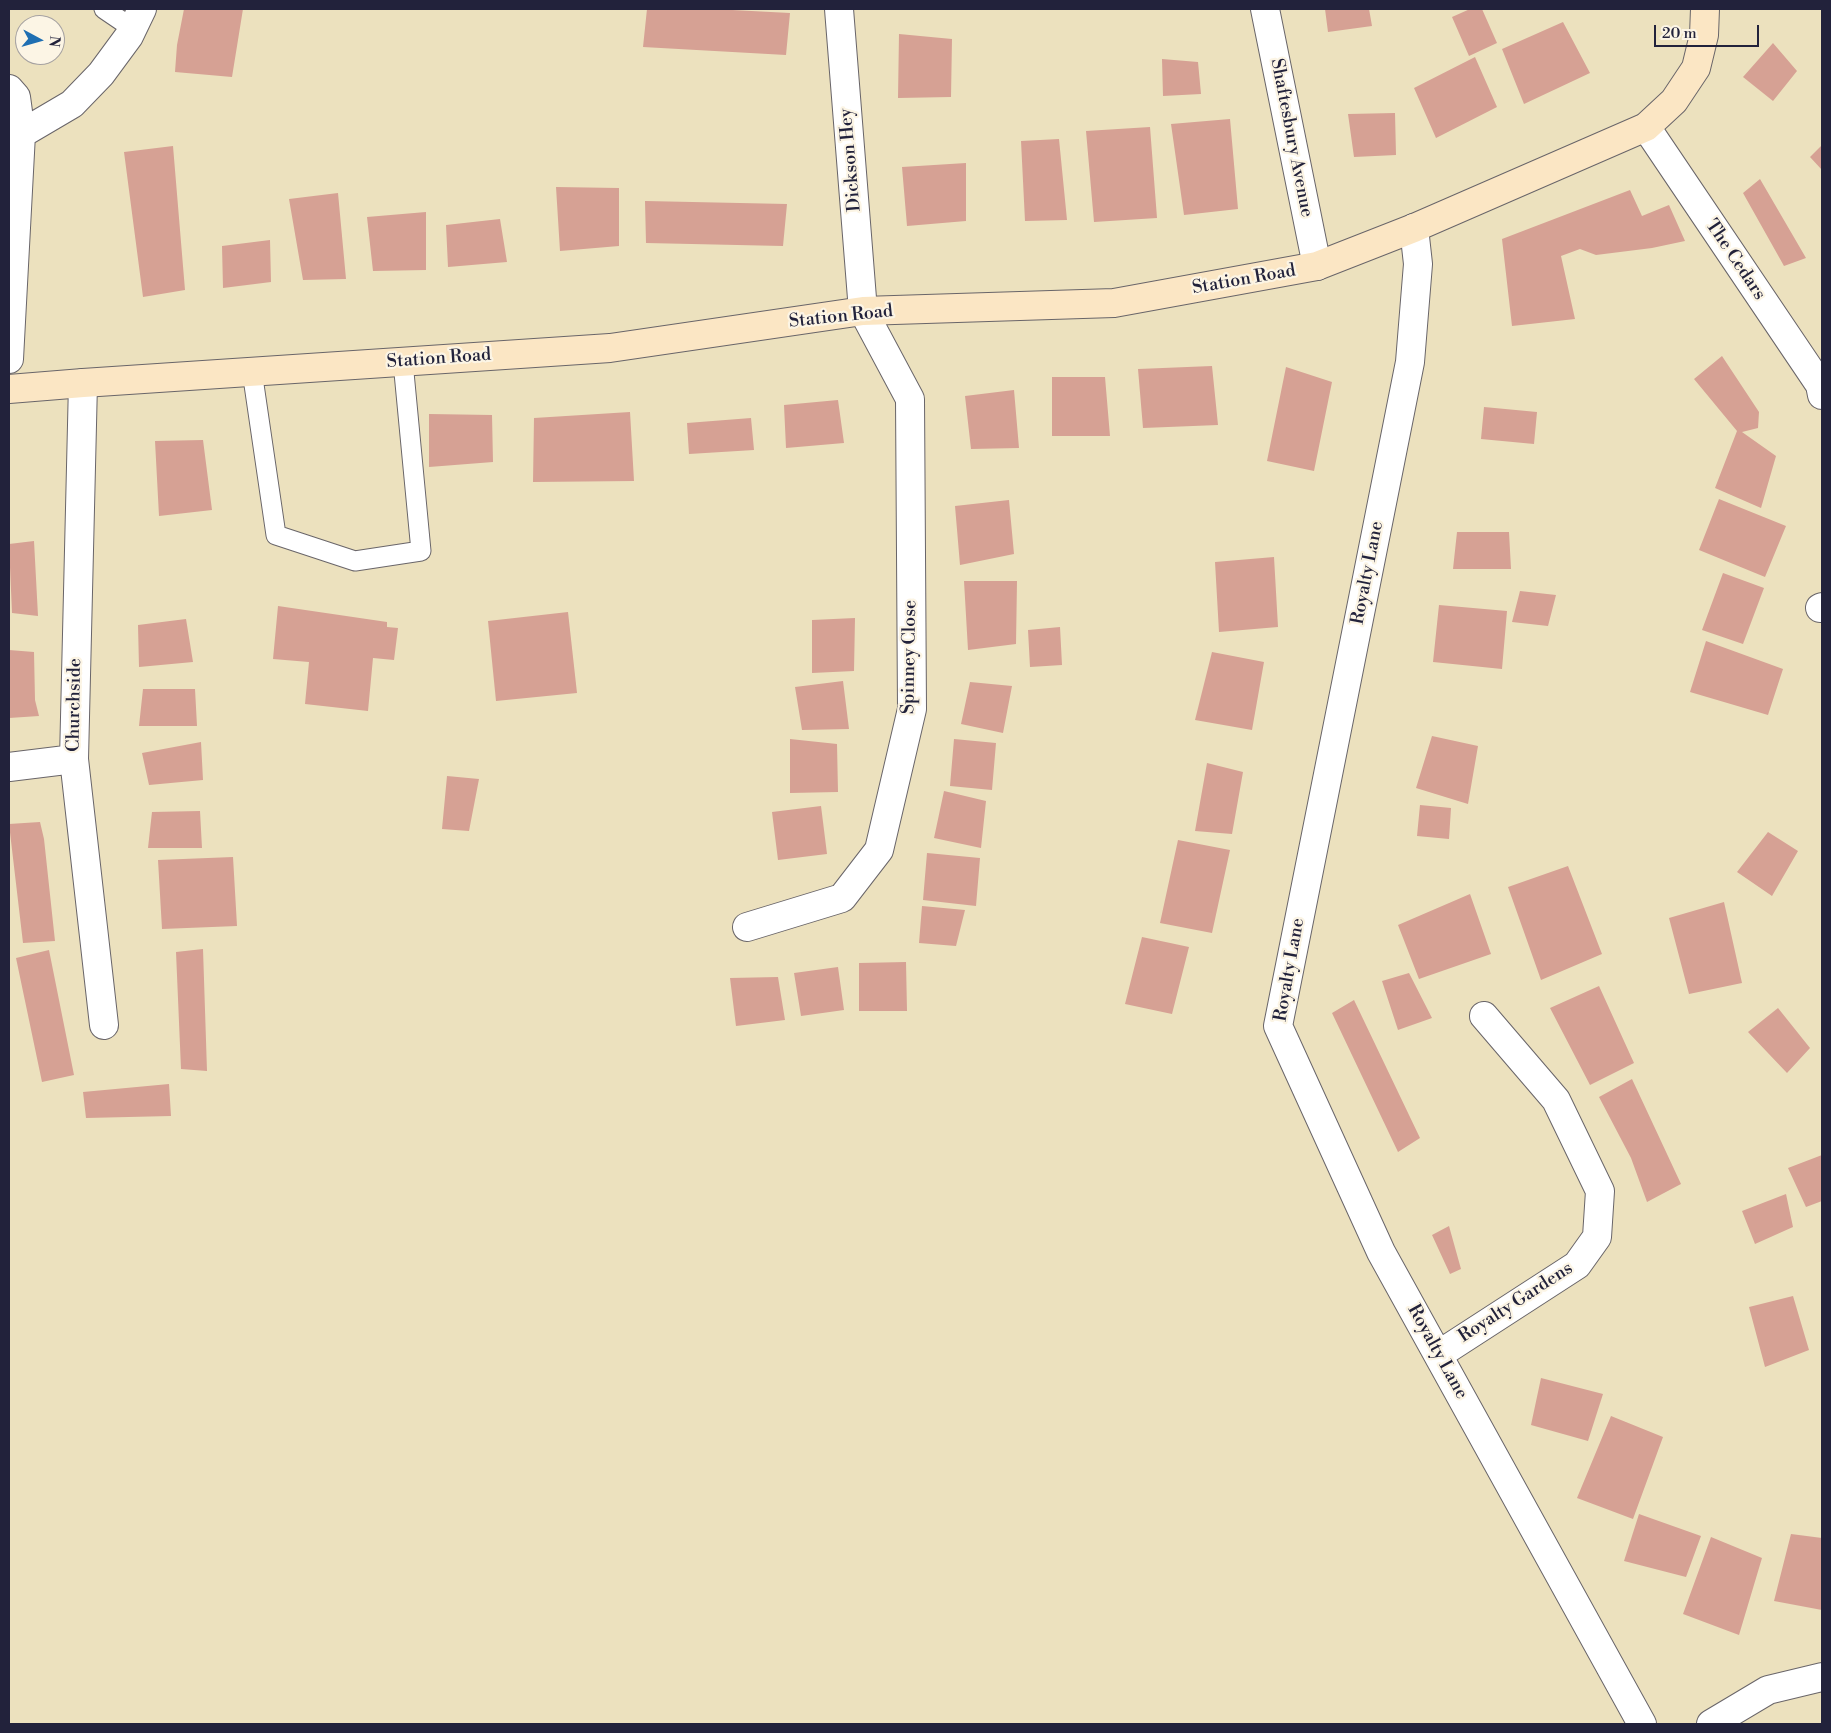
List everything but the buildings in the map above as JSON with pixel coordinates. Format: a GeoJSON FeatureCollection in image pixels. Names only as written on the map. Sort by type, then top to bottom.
{"type":"FeatureCollection","features":[{"type":"Feature","properties":{"kind":"street","name":"Dickson Hey"},"geometry":{"type":"LineString","coordinates":[[839,9],[863,312]]}},
{"type":"Feature","properties":{"kind":"street","name":"Shaftesbury Avenue"},"geometry":{"type":"LineString","coordinates":[[1266,9],[1318,266]]}},
{"type":"Feature","properties":{"kind":"street","name":"Station Road"},"geometry":{"type":"LineString","coordinates":[[9,389],[83,382],[610,348],[863,312],[1114,303],[1318,266],[1414,228],[1646,127],[1674,101],[1696,68],[1704,35],[1705,9]]}},
{"type":"Feature","properties":{"kind":"street"},"geometry":{"type":"LineString","coordinates":[[21,134],[72,104],[101,74],[129,36],[137,19]]}},
{"type":"Feature","properties":{"kind":"street"},"geometry":{"type":"LineString","coordinates":[[9,89],[16,97],[21,134],[9,359]]}},
{"type":"Feature","properties":{"kind":"street","name":"The Cedars"},"geometry":{"type":"LineString","coordinates":[[1646,127],[1820,385],[1822,395]]}},
{"type":"Feature","properties":{"kind":"street","name":"Royalty Lane"},"geometry":{"type":"LineString","coordinates":[[1414,228],[1418,264],[1410,362],[1278,1026],[1381,1252],[1642,1724]]}},
{"type":"Feature","properties":{"kind":"street","name":"Spinney Close"},"geometry":{"type":"LineString","coordinates":[[747,927],[842,898],[879,850],[912,709],[910,399],[863,312]]}},
{"type":"Feature","properties":{"kind":"street","name":"Churchside"},"geometry":{"type":"LineString","coordinates":[[83,382],[74,759],[104,1025]]}},
{"type":"Feature","properties":{"kind":"street"},"geometry":{"type":"LineString","coordinates":[[9,767],[74,759]]}},
{"type":"Feature","properties":{"kind":"street","name":"Royalty Gardens"},"geometry":{"type":"LineString","coordinates":[[1438,1355],[1577,1265],[1597,1238],[1600,1190],[1556,1100],[1484,1016]]}},
{"type":"Feature","properties":{"kind":"street"},"geometry":{"type":"LineString","coordinates":[[1711,1724],[1768,1690],[1822,1677]]}},
{"type":"Feature","properties":{"kind":"lane"},"geometry":{"type":"LineString","coordinates":[[104,9],[137,19]]}},
{"type":"Feature","properties":{"kind":"lane"},"geometry":{"type":"LineString","coordinates":[[252,371],[276,536],[355,561],[421,551],[403,362]]}}]}
